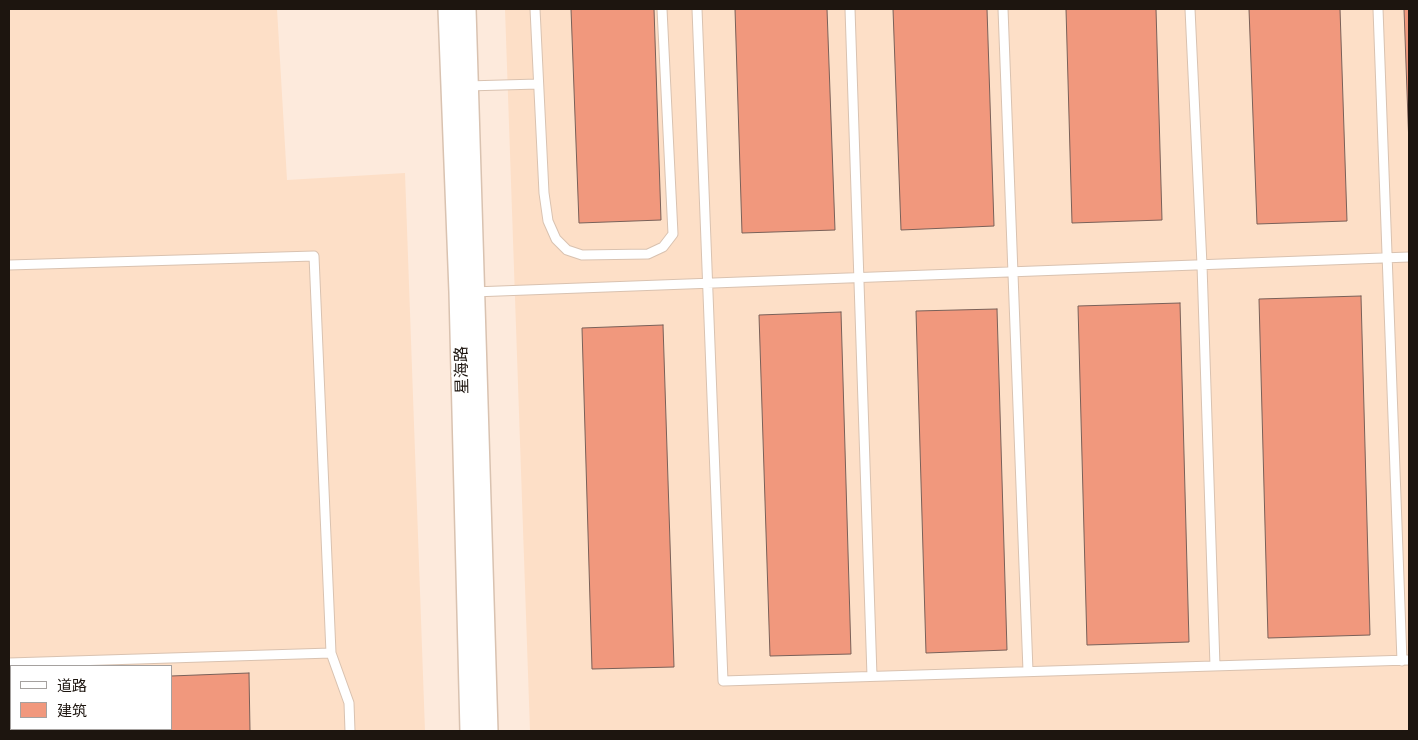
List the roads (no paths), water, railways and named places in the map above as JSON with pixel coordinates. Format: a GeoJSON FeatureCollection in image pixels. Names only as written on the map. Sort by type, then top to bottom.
{"type":"FeatureCollection","features":[{"type":"Feature","properties":{"kind":"street","name":"星海路"},"geometry":{"type":"LineString","coordinates":[[449,9],[460,87]]}},
{"type":"Feature","properties":{"kind":"street","name":"星海路"},"geometry":{"type":"LineString","coordinates":[[465,9],[460,87],[467,292],[487,731]]}},
{"type":"Feature","properties":{"kind":"street","name":"星海路"},"geometry":{"type":"LineString","coordinates":[[467,292],[471,731]]}},
{"type":"Feature","properties":{"kind":"lane"},"geometry":{"type":"LineString","coordinates":[[535,9],[544,193],[548,221],[556,239],[566,250],[582,255],[648,254],[663,247],[673,234],[662,9]]}},
{"type":"Feature","properties":{"kind":"lane"},"geometry":{"type":"LineString","coordinates":[[697,9],[723,680],[1406,660],[1387,258],[1378,9]]}},
{"type":"Feature","properties":{"kind":"lane"},"geometry":{"type":"LineString","coordinates":[[850,9],[872,676]]}},
{"type":"Feature","properties":{"kind":"lane"},"geometry":{"type":"LineString","coordinates":[[1004,9],[1028,672]]}},
{"type":"Feature","properties":{"kind":"lane"},"geometry":{"type":"LineString","coordinates":[[1190,9],[1202,265],[1215,666]]}},
{"type":"Feature","properties":{"kind":"lane"},"geometry":{"type":"LineString","coordinates":[[460,87],[538,84]]}},
{"type":"Feature","properties":{"kind":"lane"},"geometry":{"type":"LineString","coordinates":[[9,265],[314,256],[331,653],[349,703],[350,731]]}},
{"type":"Feature","properties":{"kind":"lane"},"geometry":{"type":"LineString","coordinates":[[467,292],[1409,257]]}},
{"type":"Feature","properties":{"kind":"lane"},"geometry":{"type":"LineString","coordinates":[[9,662],[331,653]]}}]}
